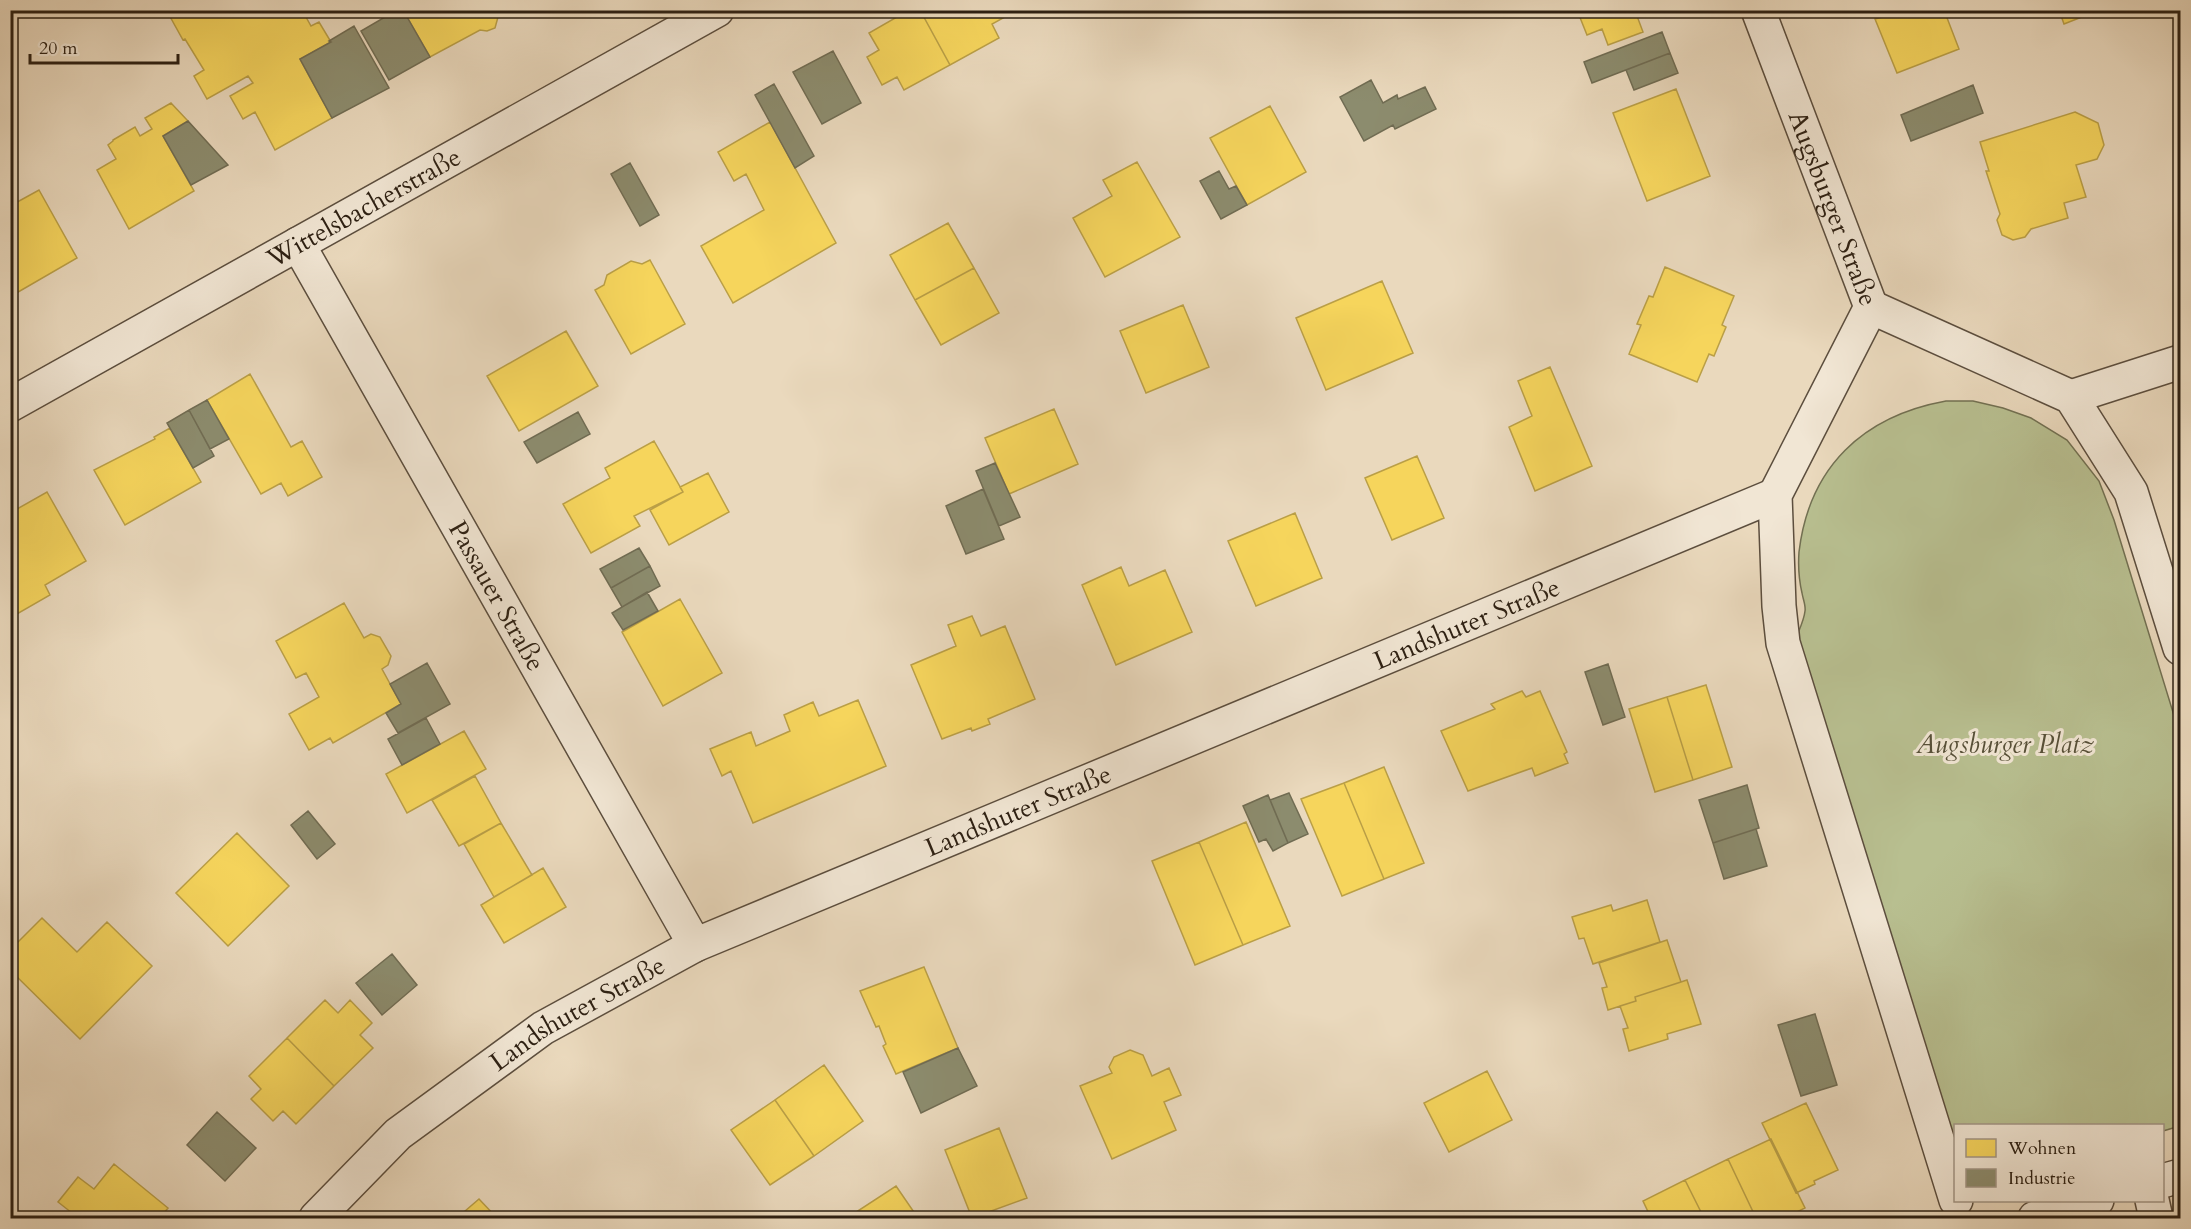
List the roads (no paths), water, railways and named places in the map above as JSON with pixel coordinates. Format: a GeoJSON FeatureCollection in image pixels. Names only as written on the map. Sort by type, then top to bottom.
{"type":"FeatureCollection","features":[{"type":"Feature","properties":{"kind":"street","name":"Wittelsbacherstraße"},"geometry":{"type":"LineString","coordinates":[[10,405],[717,10]]}},
{"type":"Feature","properties":{"kind":"street","name":"Augsburger Straße"},"geometry":{"type":"LineString","coordinates":[[1758,10],[1871,307],[1775,495]]}},
{"type":"Feature","properties":{"kind":"street","name":"Passauer Straße"},"geometry":{"type":"LineString","coordinates":[[298,244],[695,945]]}},
{"type":"Feature","properties":{"kind":"street"},"geometry":{"type":"LineString","coordinates":[[1871,307],[2072,398],[2132,492],[2181,648]]}},
{"type":"Feature","properties":{"kind":"street"},"geometry":{"type":"LineString","coordinates":[[2072,398],[2181,362]]}},
{"type":"Feature","properties":{"kind":"street"},"geometry":{"type":"LineString","coordinates":[[1775,495],[1779,606],[1783,643],[1954,1194]]}},
{"type":"Feature","properties":{"kind":"street","name":"Landshuter Straße"},"geometry":{"type":"LineString","coordinates":[[316,1218],[398,1134],[543,1028],[695,945],[1775,495]]}},
{"type":"Feature","properties":{"kind":"street"},"geometry":{"type":"LineString","coordinates":[[2164,1181],[2181,1176]]}},
{"type":"Feature","properties":{"kind":"street"},"geometry":{"type":"LineString","coordinates":[[1957,1202],[1961,1218]]}},
{"type":"Feature","properties":{"kind":"street"},"geometry":{"type":"LineString","coordinates":[[2036,1218],[2090,1202]]}},
{"type":"Feature","properties":{"kind":"street"},"geometry":{"type":"LineString","coordinates":[[2152,1202],[2156,1218]]}},
{"type":"Feature","properties":{"kind":"park label","name":"Augsburger Platz"},"geometry":{"type":"Point","coordinates":[2005,744]}}]}
